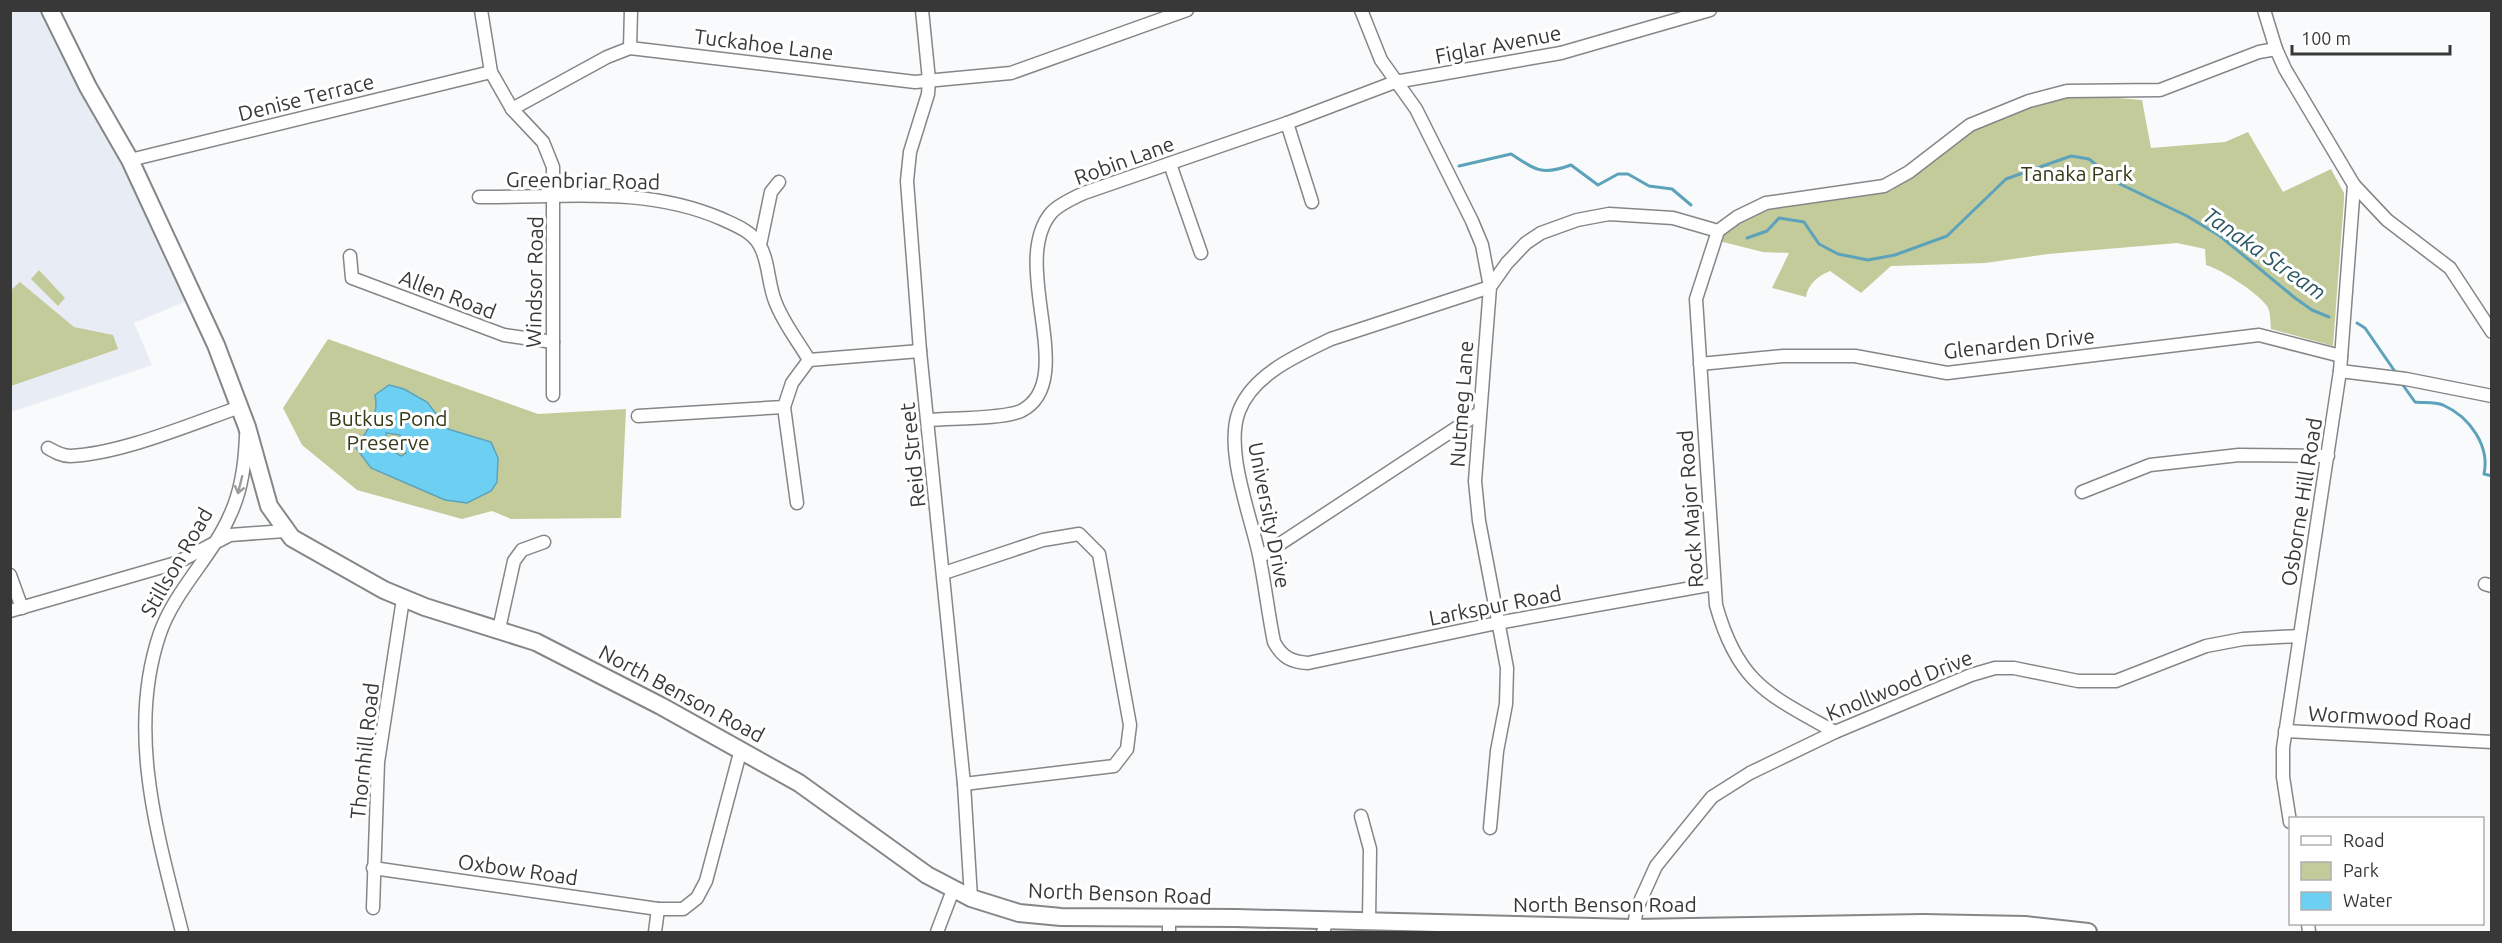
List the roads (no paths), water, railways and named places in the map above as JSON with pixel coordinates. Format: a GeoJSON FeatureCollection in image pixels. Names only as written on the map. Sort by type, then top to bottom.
{"type":"FeatureCollection","features":[{"type":"Feature","properties":{"kind":"main road","name":"Stillson Road"},"geometry":{"type":"LineString","coordinates":[[50,10],[88,87],[130,160],[216,345],[247,427],[262,487],[285,531]]}},
{"type":"Feature","properties":{"kind":"main road","name":"North Benson Road"},"geometry":{"type":"LineString","coordinates":[[285,531],[308,549],[403,599],[499,629],[562,655],[741,749],[799,783],[889,849],[953,890],[1004,910],[1168,925],[1325,927],[1369,922],[1633,930],[1803,929],[1986,924],[2047,927],[2088,933]]}},
{"type":"Feature","properties":{"kind":"street","name":"Windsor Road"},"geometry":{"type":"LineString","coordinates":[[481,10],[491,72],[512,109],[549,152],[553,167],[555,196],[553,395]]}},
{"type":"Feature","properties":{"kind":"street"},"geometry":{"type":"LineString","coordinates":[[512,109],[607,57],[630,48],[632,10]]}},
{"type":"Feature","properties":{"kind":"street","name":"Reid Street"},"geometry":{"type":"LineString","coordinates":[[922,10],[929,80],[928,94],[906,171],[920,351],[929,420],[964,784],[971,898]]}},
{"type":"Feature","properties":{"kind":"street","name":"Tuckahoe Lane"},"geometry":{"type":"LineString","coordinates":[[630,48],[915,82],[1011,73],[1186,10]]}},
{"type":"Feature","properties":{"kind":"street","name":"Nutmeg Lane"},"geometry":{"type":"LineString","coordinates":[[1361,10],[1381,60],[1416,109],[1472,221],[1482,245],[1490,287],[1475,481],[1479,521],[1508,685],[1497,751],[1490,828]]}},
{"type":"Feature","properties":{"kind":"street","name":"Figlar Avenue"},"geometry":{"type":"LineString","coordinates":[[1395,82],[1561,53],[1710,10]]}},
{"type":"Feature","properties":{"kind":"street"},"geometry":{"type":"LineString","coordinates":[[2264,10],[2276,49],[2354,185],[2387,220],[2450,268],[2492,332]]}},
{"type":"Feature","properties":{"kind":"street"},"geometry":{"type":"LineString","coordinates":[[1490,287],[1507,263],[1526,243],[1541,233],[1577,220],[1609,214],[1673,218],[1718,231],[1766,203],[1884,186],[1909,172],[1970,126],[2029,101],[2067,91],[2160,90],[2259,52],[2276,49]]}},
{"type":"Feature","properties":{"kind":"street","name":"Denise Terrace"},"geometry":{"type":"LineString","coordinates":[[130,160],[491,72]]}},
{"type":"Feature","properties":{"kind":"street","name":"Robin Lane"},"geometry":{"type":"LineString","coordinates":[[929,420],[1015,413],[1032,404],[1046,380],[1036,254],[1048,219],[1059,207],[1084,193],[1287,123],[1395,82]]}},
{"type":"Feature","properties":{"kind":"street"},"geometry":{"type":"LineString","coordinates":[[1287,123],[1312,202]]}},
{"type":"Feature","properties":{"kind":"street"},"geometry":{"type":"LineString","coordinates":[[1170,164],[1202,253]]}},
{"type":"Feature","properties":{"kind":"street"},"geometry":{"type":"LineString","coordinates":[[779,182],[771,192],[760,245],[774,300],[809,360]]}},
{"type":"Feature","properties":{"kind":"street","name":"Osborne Hill Road"},"geometry":{"type":"LineString","coordinates":[[2289,817],[2282,764],[2285,731],[2340,371],[2354,185]]}},
{"type":"Feature","properties":{"kind":"street","name":"Greenbriar Road"},"geometry":{"type":"LineString","coordinates":[[479,197],[653,197],[700,210],[718,218],[746,231],[760,245]]}},
{"type":"Feature","properties":{"kind":"street","name":"Rock Major Road"},"geometry":{"type":"LineString","coordinates":[[1718,231],[1696,299],[1716,605],[1727,640],[1748,675],[1768,694],[1835,732]]}},
{"type":"Feature","properties":{"kind":"street","name":"Allen Road"},"geometry":{"type":"LineString","coordinates":[[350,256],[352,278],[504,335],[553,342]]}},
{"type":"Feature","properties":{"kind":"street","name":"University Drive"},"geometry":{"type":"LineString","coordinates":[[1286,658],[1274,642],[1260,558],[1234,441],[1239,410],[1250,392],[1268,375],[1288,361],[1331,339],[1490,287]]}},
{"type":"Feature","properties":{"kind":"street","name":"Glenarden Drive"},"geometry":{"type":"LineString","coordinates":[[1700,364],[1783,356],[1855,356],[1947,372],[2259,335],[2341,357]]}},
{"type":"Feature","properties":{"kind":"street"},"geometry":{"type":"LineString","coordinates":[[797,503],[783,407],[792,383],[809,360],[920,351]]}},
{"type":"Feature","properties":{"kind":"street"},"geometry":{"type":"LineString","coordinates":[[2340,371],[2400,379],[2492,396]]}},
{"type":"Feature","properties":{"kind":"street"},"geometry":{"type":"LineString","coordinates":[[48,448],[69,456],[89,453],[150,438],[240,407]]}},
{"type":"Feature","properties":{"kind":"street"},"geometry":{"type":"LineString","coordinates":[[638,417],[783,407]]}},
{"type":"Feature","properties":{"kind":"street"},"geometry":{"type":"LineString","coordinates":[[1260,558],[1479,413]]}},
{"type":"Feature","properties":{"kind":"street","name":"Stillson Road"},"geometry":{"type":"LineString","coordinates":[[182,933],[152,817],[146,727],[149,687],[160,632],[230,517],[244,467],[247,427]]}},
{"type":"Feature","properties":{"kind":"street"},"geometry":{"type":"LineString","coordinates":[[2082,492],[2150,465],[2239,455],[2328,456]]}},
{"type":"Feature","properties":{"kind":"street"},"geometry":{"type":"LineString","coordinates":[[10,575],[16,610],[176,563],[221,539],[241,533],[285,531]]}},
{"type":"Feature","properties":{"kind":"street"},"geometry":{"type":"LineString","coordinates":[[944,573],[1044,540],[1079,534],[1099,555],[1130,725],[1127,749],[1114,766],[964,784]]}},
{"type":"Feature","properties":{"kind":"street"},"geometry":{"type":"LineString","coordinates":[[499,629],[514,561],[522,550],[544,542]]}},
{"type":"Feature","properties":{"kind":"street","name":"Larkspur Road"},"geometry":{"type":"LineString","coordinates":[[1286,658],[1308,663],[1497,623],[1714,584]]}},
{"type":"Feature","properties":{"kind":"street","name":"Thornhill Road"},"geometry":{"type":"LineString","coordinates":[[373,908],[378,762],[403,599]]}},
{"type":"Feature","properties":{"kind":"street","name":"Knollwood Drive"},"geometry":{"type":"LineString","coordinates":[[1633,930],[1637,908],[1656,866],[1712,797],[1750,773],[1835,732],[1971,675],[1995,668],[2031,670],[2079,681],[2116,681],[2206,646],[2243,639],[2299,636]]}},
{"type":"Feature","properties":{"kind":"street","name":"Wormwood Road"},"geometry":{"type":"LineString","coordinates":[[2285,731],[2492,742]]}},
{"type":"Feature","properties":{"kind":"street","name":"Oxbow Road"},"geometry":{"type":"LineString","coordinates":[[373,868],[658,909],[683,909],[702,891],[741,749]]}},
{"type":"Feature","properties":{"kind":"street"},"geometry":{"type":"LineString","coordinates":[[1361,816],[1370,849],[1369,922]]}},
{"type":"Feature","properties":{"kind":"street"},"geometry":{"type":"LineString","coordinates":[[937,933],[953,890]]}},
{"type":"Feature","properties":{"kind":"street"},"geometry":{"type":"LineString","coordinates":[[655,933],[658,909]]}},
{"type":"Feature","properties":{"kind":"water"},"geometry":{"type":"Polygon","coordinates":[[[389,385],[404,389],[427,402],[448,429],[491,442],[498,458],[497,482],[491,491],[467,503],[445,500],[371,468],[356,448],[374,417],[375,395],[389,385]],[[386,433],[389,449],[401,456],[406,453],[400,435],[386,433]]]}},
{"type":"Feature","properties":{"kind":"waterway","name":"Tanaka Stream"},"geometry":{"type":"LineString","coordinates":[[1459,166],[1511,154],[1539,170],[1552,170],[1571,165],[1598,185],[1618,174],[1628,174],[1649,186],[1672,189],[1691,205]]}},
{"type":"Feature","properties":{"kind":"waterway","name":"Tanaka Stream"},"geometry":{"type":"LineString","coordinates":[[1747,238],[1767,231],[1779,218],[1804,222],[1819,244],[1838,254],[1868,260],[1895,255],[1947,236],[2006,179],[2071,156],[2089,159],[2120,184],[2187,216],[2220,236],[2295,298],[2312,310],[2329,317]]}},
{"type":"Feature","properties":{"kind":"waterway","name":"Tanaka Stream"},"geometry":{"type":"LineString","coordinates":[[2357,323],[2365,328],[2396,373]]}},
{"type":"Feature","properties":{"kind":"waterway","name":"Tanaka Stream"},"geometry":{"type":"LineString","coordinates":[[2400,381],[2415,402],[2443,405],[2462,417],[2481,443],[2485,463],[2484,474],[2492,476]]}},
{"type":"Feature","properties":{"kind":"park label","name":"Tanaka Park"},"geometry":{"type":"Point","coordinates":[2077,173]}},
{"type":"Feature","properties":{"kind":"park label","name":"Butkus Pond Preserve"},"geometry":{"type":"Point","coordinates":[388,430]}}]}
